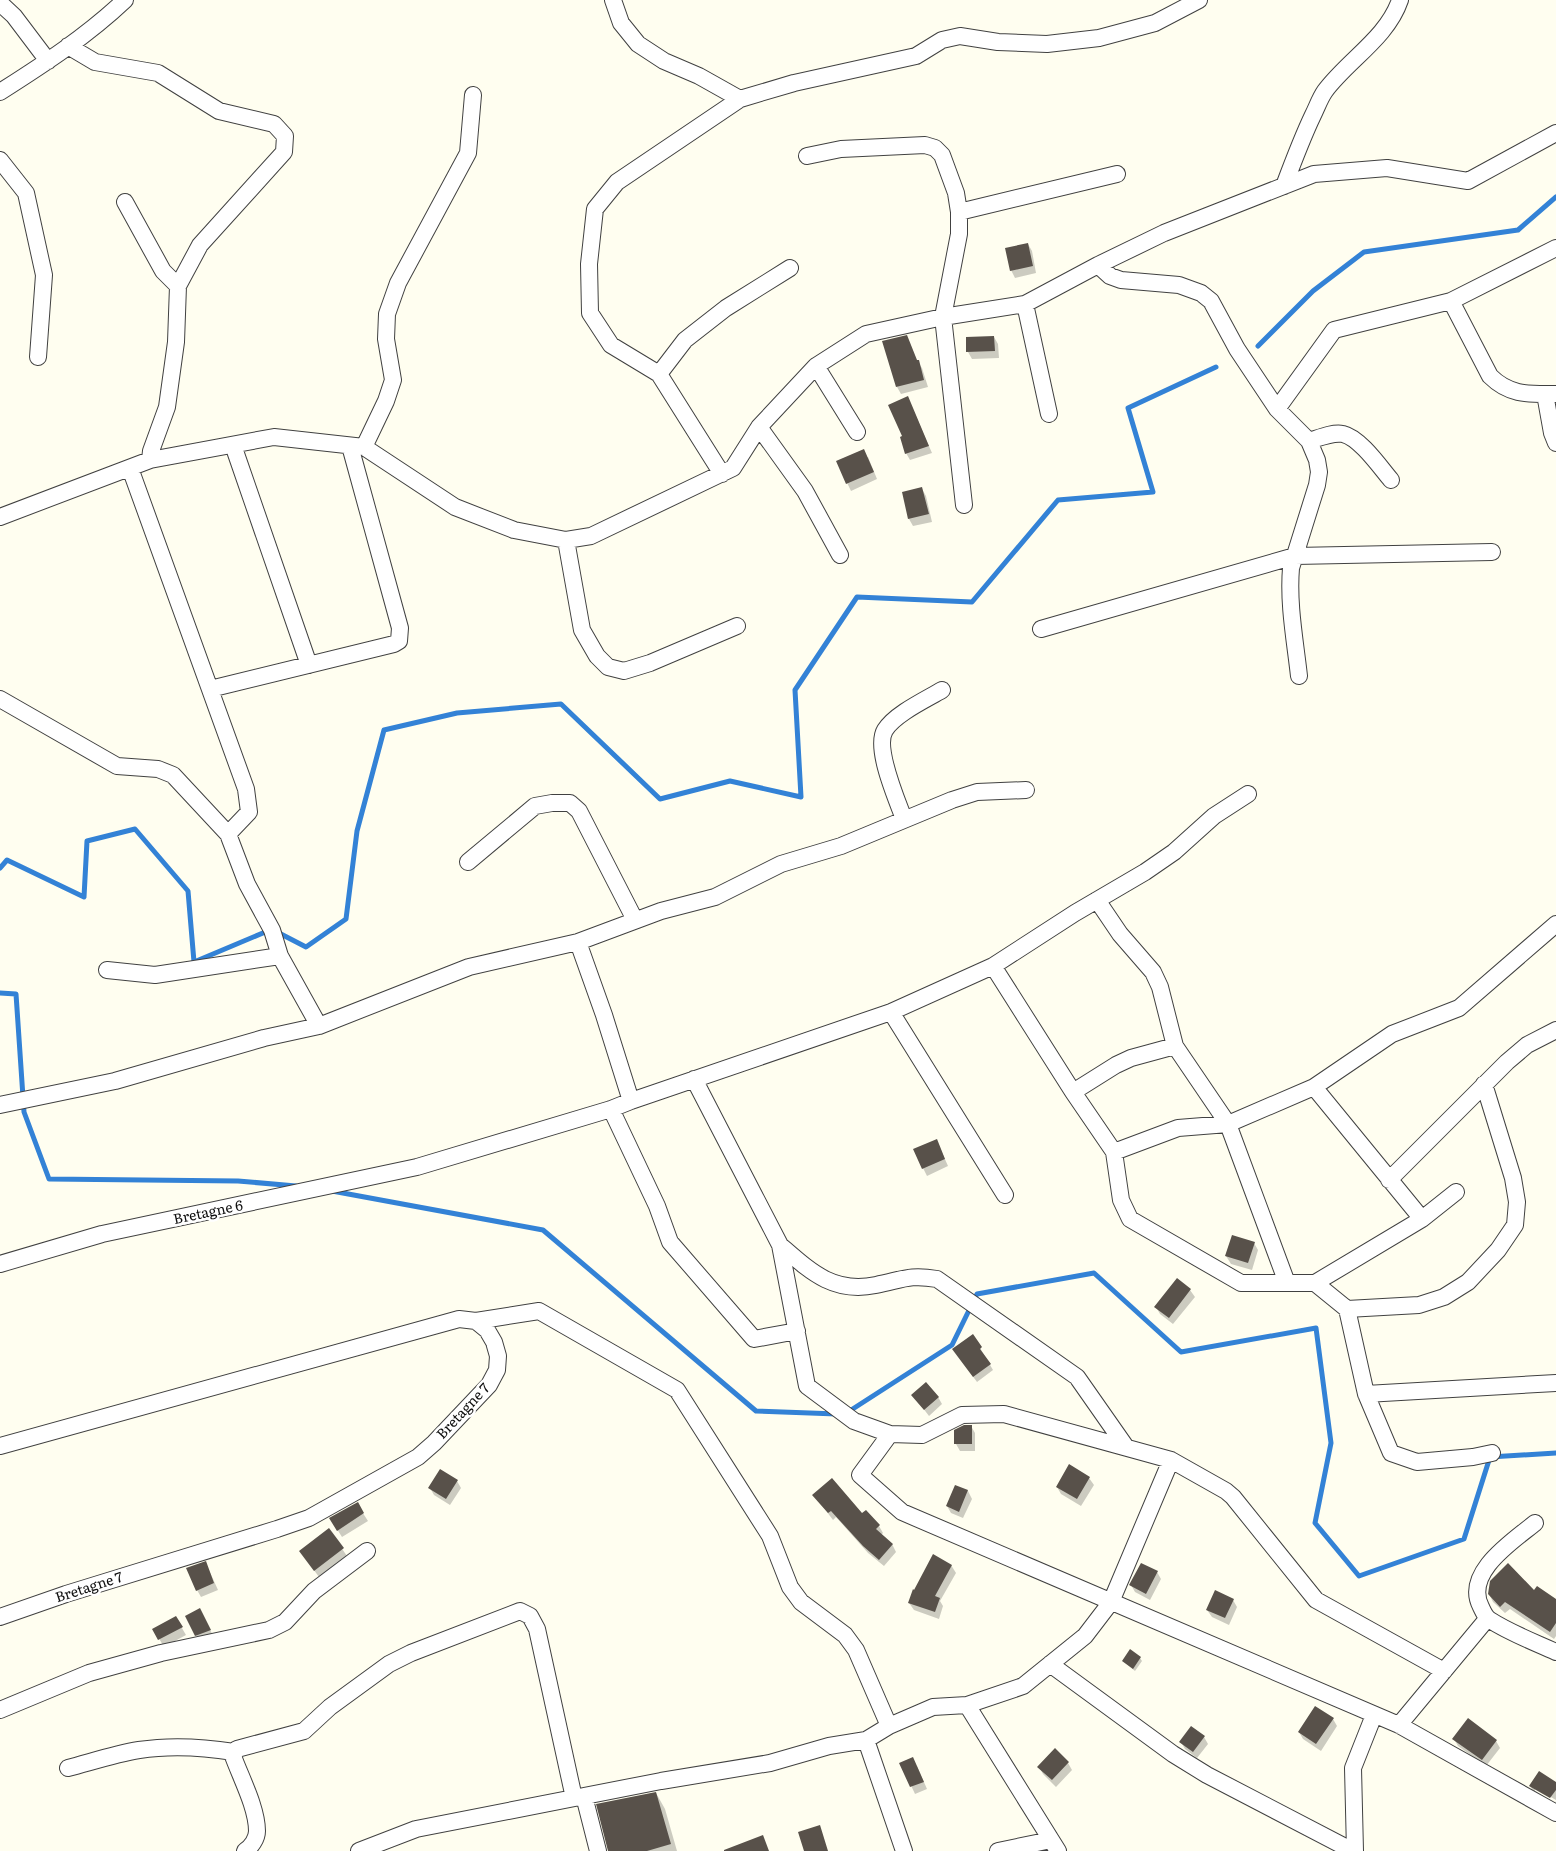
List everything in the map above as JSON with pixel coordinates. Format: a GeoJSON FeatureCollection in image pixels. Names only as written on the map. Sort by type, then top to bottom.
{"type":"FeatureCollection","features":[{"type":"Feature","properties":{"kind":"street"},"geometry":{"type":"LineString","coordinates":[[0,92],[48,61],[101,22],[125,0]]}},
{"type":"Feature","properties":{"kind":"street"},"geometry":{"type":"LineString","coordinates":[[613,0],[620,23],[638,44],[664,61],[700,76],[740,99]]}},
{"type":"Feature","properties":{"kind":"street"},"geometry":{"type":"LineString","coordinates":[[722,474],[659,374],[611,345],[590,313],[588,264],[595,209],[617,182],[740,99],[802,81],[916,56],[942,40],[960,36],[998,42],[1047,44],[1099,38],[1155,23],[1199,0]]}},
{"type":"Feature","properties":{"kind":"street"},"geometry":{"type":"LineString","coordinates":[[1284,186],[1324,92],[1384,27],[1400,0]]}},
{"type":"Feature","properties":{"kind":"street"},"geometry":{"type":"LineString","coordinates":[[0,3],[14,16],[48,61]]}},
{"type":"Feature","properties":{"kind":"street"},"geometry":{"type":"LineString","coordinates":[[68,46],[95,62],[158,73],[219,111],[274,124],[285,136],[284,152],[200,245],[178,286],[176,342],[167,407],[151,451],[150,460]]}},
{"type":"Feature","properties":{"kind":"street"},"geometry":{"type":"LineString","coordinates":[[210,690],[394,644],[399,641],[400,628],[357,447],[386,401],[393,380],[386,339],[387,314],[398,283],[468,153],[473,94]]}},
{"type":"Feature","properties":{"kind":"street"},"geometry":{"type":"LineString","coordinates":[[0,517],[150,460],[274,438],[357,447],[455,506],[514,530],[566,540],[591,536],[733,468],[759,428],[816,366],[866,334],[943,317],[1025,304],[1098,265],[1164,233],[1314,174],[1387,168],[1468,181],[1556,134]]}},
{"type":"Feature","properties":{"kind":"street"},"geometry":{"type":"LineString","coordinates":[[807,156],[841,148],[925,145],[934,148],[942,155],[956,193],[959,212],[958,234],[943,317],[964,505]]}},
{"type":"Feature","properties":{"kind":"street"},"geometry":{"type":"LineString","coordinates":[[0,160],[26,193],[44,274],[38,357]]}},
{"type":"Feature","properties":{"kind":"street"},"geometry":{"type":"LineString","coordinates":[[959,212],[1117,174]]}},
{"type":"Feature","properties":{"kind":"street"},"geometry":{"type":"LineString","coordinates":[[125,202],[163,271],[178,286]]}},
{"type":"Feature","properties":{"kind":"street"},"geometry":{"type":"LineString","coordinates":[[1277,409],[1334,330],[1451,301],[1556,248]]}},
{"type":"Feature","properties":{"kind":"street"},"geometry":{"type":"LineString","coordinates":[[1098,265],[1110,276],[1120,280],[1179,285],[1201,293],[1211,302],[1237,349],[1277,409],[1309,441],[1317,460],[1317,485],[1291,568],[1290,597],[1299,676]]}},
{"type":"Feature","properties":{"kind":"street"},"geometry":{"type":"LineString","coordinates":[[659,374],[685,340],[726,308],[790,268]]}},
{"type":"Feature","properties":{"kind":"street"},"geometry":{"type":"LineString","coordinates":[[1451,301],[1490,376],[1499,385],[1515,392],[1551,394],[1556,443]]}},
{"type":"Feature","properties":{"kind":"street"},"geometry":{"type":"LineString","coordinates":[[1025,304],[1049,414]]}},
{"type":"Feature","properties":{"kind":"street"},"geometry":{"type":"LineString","coordinates":[[816,366],[857,432]]}},
{"type":"Feature","properties":{"kind":"street"},"geometry":{"type":"LineString","coordinates":[[759,428],[815,507],[840,555]]}},
{"type":"Feature","properties":{"kind":"street"},"geometry":{"type":"LineString","coordinates":[[1309,441],[1332,434],[1342,434],[1351,437],[1358,442],[1391,480]]}},
{"type":"Feature","properties":{"kind":"street"},"geometry":{"type":"LineString","coordinates":[[233,445],[309,665]]}},
{"type":"Feature","properties":{"kind":"street"},"geometry":{"type":"LineString","coordinates":[[130,468],[246,789],[249,812],[228,834]]}},
{"type":"Feature","properties":{"kind":"street"},"geometry":{"type":"LineString","coordinates":[[566,540],[582,630],[596,656],[608,667],[624,670],[650,663],[737,626]]}},
{"type":"Feature","properties":{"kind":"street"},"geometry":{"type":"LineString","coordinates":[[1041,629],[1295,556],[1492,552]]}},
{"type":"Feature","properties":{"kind":"street"},"geometry":{"type":"LineString","coordinates":[[904,819],[890,778],[882,746],[882,738],[885,730],[897,719],[942,690]]}},
{"type":"Feature","properties":{"kind":"street"},"geometry":{"type":"LineString","coordinates":[[0,699],[117,766],[158,769],[173,775],[228,834],[247,884],[272,930],[280,956],[318,1026]]}},
{"type":"Feature","properties":{"kind":"street"},"geometry":{"type":"LineString","coordinates":[[0,1105],[115,1081],[264,1038],[318,1026],[469,967],[578,942],[661,911],[715,897],[781,864],[841,846],[904,819],[977,792],[1026,790]]}},
{"type":"Feature","properties":{"kind":"street","name":"Bretagne 6"},"geometry":{"type":"LineString","coordinates":[[0,1264],[102,1234],[417,1167],[611,1108],[891,1012],[993,966],[1145,872],[1167,857],[1214,816],[1248,794]]}},
{"type":"Feature","properties":{"kind":"street"},"geometry":{"type":"LineString","coordinates":[[468,862],[536,806],[552,802],[570,803],[579,812],[635,920]]}},
{"type":"Feature","properties":{"kind":"street"},"geometry":{"type":"LineString","coordinates":[[1098,900],[1120,934],[1153,972],[1160,987],[1175,1046],[1228,1124],[1286,1283]]}},
{"type":"Feature","properties":{"kind":"street"},"geometry":{"type":"LineString","coordinates":[[1114,1152],[1178,1128],[1228,1124],[1314,1087],[1392,1034],[1460,1008],[1556,924]]}},
{"type":"Feature","properties":{"kind":"street"},"geometry":{"type":"LineString","coordinates":[[578,942],[604,1015],[631,1101]]}},
{"type":"Feature","properties":{"kind":"street"},"geometry":{"type":"LineString","coordinates":[[107,970],[155,975],[280,956]]}},
{"type":"Feature","properties":{"kind":"street"},"geometry":{"type":"LineString","coordinates":[[993,966],[1072,1092],[1114,1152],[1121,1200],[1130,1219],[1241,1283],[1315,1283],[1422,1219],[1456,1192]]}},
{"type":"Feature","properties":{"kind":"street"},"geometry":{"type":"LineString","coordinates":[[891,1012],[1005,1195]]}},
{"type":"Feature","properties":{"kind":"street"},"geometry":{"type":"LineString","coordinates":[[1389,1180],[1484,1084],[1528,1045],[1556,1030]]}},
{"type":"Feature","properties":{"kind":"street"},"geometry":{"type":"LineString","coordinates":[[1072,1092],[1131,1058],[1175,1046]]}},
{"type":"Feature","properties":{"kind":"street"},"geometry":{"type":"LineString","coordinates":[[694,1079],[780,1245],[808,1386],[854,1421],[890,1434],[922,1435],[962,1415],[1004,1414],[1172,1460],[1226,1490],[1316,1600],[1444,1671]]}},
{"type":"Feature","properties":{"kind":"street"},"geometry":{"type":"LineString","coordinates":[[1347,1308],[1419,1305],[1444,1297],[1468,1282],[1498,1250],[1515,1225],[1517,1202],[1513,1178],[1484,1084]]}},
{"type":"Feature","properties":{"kind":"street"},"geometry":{"type":"LineString","coordinates":[[1314,1087],[1422,1219]]}},
{"type":"Feature","properties":{"kind":"street"},"geometry":{"type":"LineString","coordinates":[[611,1108],[657,1206],[670,1242],[754,1339],[797,1332]]}},
{"type":"Feature","properties":{"kind":"street"},"geometry":{"type":"LineString","coordinates":[[780,1245],[813,1274],[833,1283],[854,1287],[874,1286],[905,1277],[922,1276],[937,1279],[1077,1377],[1126,1447]]}},
{"type":"Feature","properties":{"kind":"street"},"geometry":{"type":"LineString","coordinates":[[1315,1283],[1347,1308],[1366,1394],[1391,1453],[1417,1462],[1473,1458],[1492,1453]]}},
{"type":"Feature","properties":{"kind":"street"},"geometry":{"type":"LineString","coordinates":[[0,1446],[459,1319],[476,1321],[539,1311],[677,1390],[770,1536],[790,1587],[801,1602],[845,1635],[856,1650],[890,1726]]}},
{"type":"Feature","properties":{"kind":"street","name":"Bretagne 7"},"geometry":{"type":"LineString","coordinates":[[0,1617],[66,1594],[277,1530],[309,1518],[418,1457],[434,1443],[489,1385],[496,1370],[498,1356],[494,1342],[487,1330],[476,1321]]}},
{"type":"Feature","properties":{"kind":"street"},"geometry":{"type":"LineString","coordinates":[[1366,1394],[1556,1383]]}},
{"type":"Feature","properties":{"kind":"street"},"geometry":{"type":"LineString","coordinates":[[890,1434],[860,1475],[902,1512],[1399,1725],[1556,1813]]}},
{"type":"Feature","properties":{"kind":"street"},"geometry":{"type":"LineString","coordinates":[[359,1851],[416,1829],[661,1781],[770,1763],[830,1746],[866,1740],[890,1726],[933,1707],[967,1705],[1023,1686],[1085,1636],[1111,1602],[1172,1460]]}},
{"type":"Feature","properties":{"kind":"street"},"geometry":{"type":"LineString","coordinates":[[1535,1523],[1501,1550],[1485,1568],[1476,1591],[1487,1619],[1556,1652]]}},
{"type":"Feature","properties":{"kind":"street"},"geometry":{"type":"LineString","coordinates":[[0,1710],[89,1673],[161,1653],[269,1630],[285,1622],[314,1590],[367,1551]]}},
{"type":"Feature","properties":{"kind":"street"},"geometry":{"type":"LineString","coordinates":[[68,1768],[139,1750],[185,1746],[234,1752],[237,1749],[304,1731],[330,1707],[389,1664],[411,1652],[520,1611],[530,1616],[537,1629],[579,1797],[598,1851]]}},
{"type":"Feature","properties":{"kind":"street"},"geometry":{"type":"LineString","coordinates":[[1399,1725],[1487,1619]]}},
{"type":"Feature","properties":{"kind":"street"},"geometry":{"type":"LineString","coordinates":[[1050,1664],[1186,1762],[1259,1803],[1354,1851],[1353,1768],[1374,1714]]}},
{"type":"Feature","properties":{"kind":"street"},"geometry":{"type":"LineString","coordinates":[[967,1705],[1054,1846],[998,1851]]}},
{"type":"Feature","properties":{"kind":"street"},"geometry":{"type":"LineString","coordinates":[[866,1740],[904,1851]]}},
{"type":"Feature","properties":{"kind":"street"},"geometry":{"type":"LineString","coordinates":[[234,1752],[233,1756],[250,1800],[257,1833],[251,1846],[245,1851]]}},
{"type":"Feature","properties":{"kind":"building"},"geometry":{"type":"Polygon","coordinates":[[[1028,243],[1033,266],[1010,271],[1005,248],[1028,243]]]}},
{"type":"Feature","properties":{"kind":"building"},"geometry":{"type":"Polygon","coordinates":[[[907,335],[917,360],[919,360],[924,380],[896,387],[882,341],[907,335]]]}},
{"type":"Feature","properties":{"kind":"building"},"geometry":{"type":"Polygon","coordinates":[[[994,336],[995,351],[966,352],[966,337],[994,336]]]}},
{"type":"Feature","properties":{"kind":"building"},"geometry":{"type":"Polygon","coordinates":[[[908,396],[929,446],[905,454],[900,437],[902,436],[888,405],[908,396]]]}},
{"type":"Feature","properties":{"kind":"building"},"geometry":{"type":"Polygon","coordinates":[[[864,449],[874,472],[846,484],[836,461],[864,449]]]}},
{"type":"Feature","properties":{"kind":"building"},"geometry":{"type":"Polygon","coordinates":[[[922,487],[929,514],[908,519],[902,492],[922,487]]]}},
{"type":"Feature","properties":{"kind":"building"},"geometry":{"type":"Polygon","coordinates":[[[937,1139],[945,1159],[922,1169],[913,1149],[937,1139]]]}},
{"type":"Feature","properties":{"kind":"building"},"geometry":{"type":"Polygon","coordinates":[[[1232,1235],[1255,1242],[1248,1263],[1225,1256],[1232,1235]]]}},
{"type":"Feature","properties":{"kind":"building"},"geometry":{"type":"Polygon","coordinates":[[[1177,1278],[1191,1289],[1169,1318],[1154,1307],[1177,1278]]]}},
{"type":"Feature","properties":{"kind":"building"},"geometry":{"type":"Polygon","coordinates":[[[973,1334],[982,1347],[980,1349],[991,1364],[973,1377],[952,1349],[973,1334]]]}},
{"type":"Feature","properties":{"kind":"building"},"geometry":{"type":"Polygon","coordinates":[[[926,1382],[939,1397],[924,1410],[911,1395],[926,1382]]]}},
{"type":"Feature","properties":{"kind":"building"},"geometry":{"type":"Polygon","coordinates":[[[964,1425],[972,1425],[972,1444],[954,1444],[954,1430],[964,1425]]]}},
{"type":"Feature","properties":{"kind":"building"},"geometry":{"type":"Polygon","coordinates":[[[1069,1464],[1090,1477],[1077,1499],[1056,1487],[1069,1464]]]}},
{"type":"Feature","properties":{"kind":"building"},"geometry":{"type":"Polygon","coordinates":[[[440,1469],[458,1480],[446,1499],[428,1488],[440,1469]]]}},
{"type":"Feature","properties":{"kind":"building"},"geometry":{"type":"Polygon","coordinates":[[[832,1478],[862,1513],[866,1510],[880,1525],[876,1529],[893,1544],[879,1560],[863,1546],[831,1511],[828,1513],[812,1495],[832,1478]]]}},
{"type":"Feature","properties":{"kind":"building"},"geometry":{"type":"Polygon","coordinates":[[[955,1485],[968,1490],[959,1512],[946,1506],[955,1485]]]}},
{"type":"Feature","properties":{"kind":"building"},"geometry":{"type":"Polygon","coordinates":[[[358,1502],[364,1513],[337,1531],[329,1518],[358,1502]]]}},
{"type":"Feature","properties":{"kind":"building"},"geometry":{"type":"Polygon","coordinates":[[[329,1528],[344,1548],[314,1571],[299,1551],[329,1528]]]}},
{"type":"Feature","properties":{"kind":"building"},"geometry":{"type":"Polygon","coordinates":[[[933,1554],[952,1565],[935,1596],[940,1598],[935,1612],[908,1603],[913,1589],[933,1554]]]}},
{"type":"Feature","properties":{"kind":"building"},"geometry":{"type":"Polygon","coordinates":[[[206,1561],[214,1583],[196,1591],[186,1568],[206,1561]]]}},
{"type":"Feature","properties":{"kind":"building"},"geometry":{"type":"Polygon","coordinates":[[[1141,1563],[1158,1571],[1146,1594],[1129,1585],[1141,1563]]]}},
{"type":"Feature","properties":{"kind":"building"},"geometry":{"type":"Polygon","coordinates":[[[1508,1563],[1534,1590],[1537,1586],[1556,1599],[1556,1623],[1550,1632],[1505,1602],[1500,1607],[1488,1594],[1490,1581],[1508,1563]]]}},
{"type":"Feature","properties":{"kind":"building"},"geometry":{"type":"Polygon","coordinates":[[[1215,1590],[1234,1599],[1225,1618],[1206,1610],[1215,1590]]]}},
{"type":"Feature","properties":{"kind":"building"},"geometry":{"type":"Polygon","coordinates":[[[200,1608],[211,1630],[195,1636],[185,1616],[200,1608]]]}},
{"type":"Feature","properties":{"kind":"building"},"geometry":{"type":"Polygon","coordinates":[[[176,1616],[183,1627],[158,1640],[152,1629],[176,1616]]]}},
{"type":"Feature","properties":{"kind":"building"},"geometry":{"type":"Polygon","coordinates":[[[1130,1649],[1141,1657],[1133,1669],[1122,1661],[1130,1649]]]}},
{"type":"Feature","properties":{"kind":"building"},"geometry":{"type":"Polygon","coordinates":[[[1315,1706],[1334,1718],[1316,1744],[1298,1732],[1315,1706]]]}},
{"type":"Feature","properties":{"kind":"building"},"geometry":{"type":"Polygon","coordinates":[[[1468,1718],[1497,1740],[1482,1760],[1452,1739],[1468,1718]]]}},
{"type":"Feature","properties":{"kind":"building"},"geometry":{"type":"Polygon","coordinates":[[[1191,1726],[1205,1736],[1193,1752],[1179,1742],[1191,1726]]]}},
{"type":"Feature","properties":{"kind":"building"},"geometry":{"type":"Polygon","coordinates":[[[1055,1748],[1069,1762],[1052,1780],[1037,1767],[1055,1748]]]}},
{"type":"Feature","properties":{"kind":"building"},"geometry":{"type":"Polygon","coordinates":[[[913,1757],[924,1782],[910,1787],[899,1763],[913,1757]]]}},
{"type":"Feature","properties":{"kind":"building"},"geometry":{"type":"Polygon","coordinates":[[[1539,1771],[1556,1782],[1556,1790],[1550,1798],[1529,1786],[1539,1771]]]}},
{"type":"Feature","properties":{"kind":"building"},"geometry":{"type":"Polygon","coordinates":[[[656,1792],[671,1844],[647,1851],[608,1851],[596,1804],[656,1792]]]}},
{"type":"Feature","properties":{"kind":"building"},"geometry":{"type":"Polygon","coordinates":[[[820,1825],[828,1851],[804,1851],[798,1832],[820,1825]]]}},
{"type":"Feature","properties":{"kind":"building"},"geometry":{"type":"Polygon","coordinates":[[[763,1835],[769,1851],[724,1851],[724,1850],[763,1835]]]}},
{"type":"Feature","properties":{"kind":"waterway"},"geometry":{"type":"LineString","coordinates":[[1258,346],[1313,291],[1364,252],[1518,230],[1556,197]]}},
{"type":"Feature","properties":{"kind":"waterway"},"geometry":{"type":"LineString","coordinates":[[277,932],[306,947],[346,919],[357,831],[384,730],[457,713],[561,704],[660,799],[730,781],[801,797],[795,690],[857,597],[972,602],[1058,500],[1153,492],[1128,408],[1216,367]]}},
{"type":"Feature","properties":{"kind":"waterway"},"geometry":{"type":"LineString","coordinates":[[0,868],[7,860],[84,897],[87,841],[135,829],[188,891],[194,962],[270,930]]}},
{"type":"Feature","properties":{"kind":"waterway"},"geometry":{"type":"LineString","coordinates":[[0,993],[16,994],[24,1112],[49,1179],[238,1181],[296,1186]]}},
{"type":"Feature","properties":{"kind":"waterway"},"geometry":{"type":"LineString","coordinates":[[332,1191],[543,1230],[756,1411],[837,1414]]}},
{"type":"Feature","properties":{"kind":"waterway"},"geometry":{"type":"LineString","coordinates":[[848,1412],[952,1345],[977,1294],[1094,1273],[1181,1352],[1316,1328],[1331,1443],[1315,1523],[1359,1576],[1464,1539],[1490,1457],[1556,1453]]}}]}
